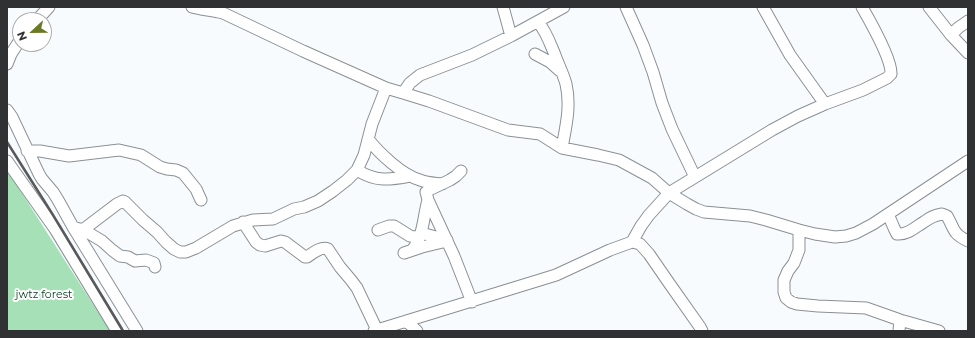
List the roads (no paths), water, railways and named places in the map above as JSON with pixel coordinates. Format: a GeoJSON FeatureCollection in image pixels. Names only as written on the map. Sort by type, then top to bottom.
{"type":"FeatureCollection","features":[{"type":"Feature","properties":{"kind":"street"},"geometry":{"type":"LineString","coordinates":[[192,7],[216,11],[225,10],[310,54],[386,88],[508,130],[540,134],[562,148],[619,160],[652,178],[669,193],[686,204],[704,212],[750,216],[815,234],[835,237],[846,236],[856,233],[873,224],[968,161]]}},
{"type":"Feature","properties":{"kind":"street"},"geometry":{"type":"LineString","coordinates":[[503,7],[511,36]]}},
{"type":"Feature","properties":{"kind":"street"},"geometry":{"type":"LineString","coordinates":[[403,93],[410,83],[420,75],[462,60],[538,22],[564,7]]}},
{"type":"Feature","properties":{"kind":"street"},"geometry":{"type":"LineString","coordinates":[[626,7],[644,45],[662,103],[672,129],[695,177]]}},
{"type":"Feature","properties":{"kind":"street"},"geometry":{"type":"LineString","coordinates":[[763,7],[790,56],[825,104]]}},
{"type":"Feature","properties":{"kind":"street"},"geometry":{"type":"LineString","coordinates":[[632,242],[649,215],[669,193],[772,130],[798,116],[863,90],[887,78],[891,74],[887,56],[862,7]]}},
{"type":"Feature","properties":{"kind":"street"},"geometry":{"type":"LineString","coordinates":[[929,7],[951,35],[968,53]]}},
{"type":"Feature","properties":{"kind":"street"},"geometry":{"type":"LineString","coordinates":[[951,35],[968,20]]}},
{"type":"Feature","properties":{"kind":"street"},"geometry":{"type":"LineString","coordinates":[[538,22],[546,33],[566,83],[569,103],[562,148]]}},
{"type":"Feature","properties":{"kind":"street"},"geometry":{"type":"LineString","coordinates":[[7,64],[12,52]]}},
{"type":"Feature","properties":{"kind":"street"},"geometry":{"type":"LineString","coordinates":[[535,54],[550,62],[562,72]]}},
{"type":"Feature","properties":{"kind":"street"},"geometry":{"type":"LineString","coordinates":[[77,228],[88,225],[117,204],[125,202],[174,249],[180,252],[186,252],[243,222],[273,219],[294,209],[304,207],[318,201],[340,186],[357,170],[364,156],[372,124],[386,88]]}},
{"type":"Feature","properties":{"kind":"street"},"geometry":{"type":"LineString","coordinates":[[7,110],[12,117],[38,174],[53,192],[77,228],[137,331]]}},
{"type":"Feature","properties":{"kind":"street"},"geometry":{"type":"LineString","coordinates":[[368,139],[380,153],[410,176],[418,180],[442,184]]}},
{"type":"Feature","properties":{"kind":"street"},"geometry":{"type":"LineString","coordinates":[[27,151],[40,151],[69,156],[119,150],[142,155],[160,167],[176,170],[182,174],[196,189],[201,200]]}},
{"type":"Feature","properties":{"kind":"street"},"geometry":{"type":"LineString","coordinates":[[7,161],[55,229],[117,331]]}},
{"type":"Feature","properties":{"kind":"street"},"geometry":{"type":"LineString","coordinates":[[357,170],[373,178],[391,179],[410,176]]}},
{"type":"Feature","properties":{"kind":"street"},"geometry":{"type":"LineString","coordinates":[[461,171],[456,176],[426,192],[428,200],[464,280],[472,302]]}},
{"type":"Feature","properties":{"kind":"street"},"geometry":{"type":"LineString","coordinates":[[428,200],[424,224],[418,243],[408,252],[447,241]]}},
{"type":"Feature","properties":{"kind":"street"},"geometry":{"type":"LineString","coordinates":[[888,214],[898,234],[908,232],[930,218],[942,214],[947,216],[954,232],[958,236],[968,241]]}},
{"type":"Feature","properties":{"kind":"street"},"geometry":{"type":"LineString","coordinates":[[243,222],[256,242],[260,245],[265,246],[281,241],[285,242],[305,257],[321,249],[328,249],[357,288],[375,331],[556,275],[610,250],[632,242],[640,244],[649,254],[702,331]]}},
{"type":"Feature","properties":{"kind":"street"},"geometry":{"type":"LineString","coordinates":[[378,230],[385,227],[394,226],[410,236],[414,237],[421,234],[447,241]]}},
{"type":"Feature","properties":{"kind":"street"},"geometry":{"type":"LineString","coordinates":[[77,228],[102,241],[120,256],[128,257],[135,261],[146,260],[154,263],[155,267]]}},
{"type":"Feature","properties":{"kind":"street"},"geometry":{"type":"LineString","coordinates":[[799,230],[799,250],[794,263],[784,280],[784,292],[786,298],[791,302],[818,306],[866,308],[899,326],[939,331]]}},
{"type":"Feature","properties":{"kind":"street"},"geometry":{"type":"LineString","coordinates":[[406,321],[417,331]]}},
{"type":"Feature","properties":{"kind":"railway"},"geometry":{"type":"LineString","coordinates":[[7,142],[123,331]]}},
{"type":"Feature","properties":{"kind":"park label","name":"jwtz forest"},"geometry":{"type":"Point","coordinates":[44,295]}}]}
